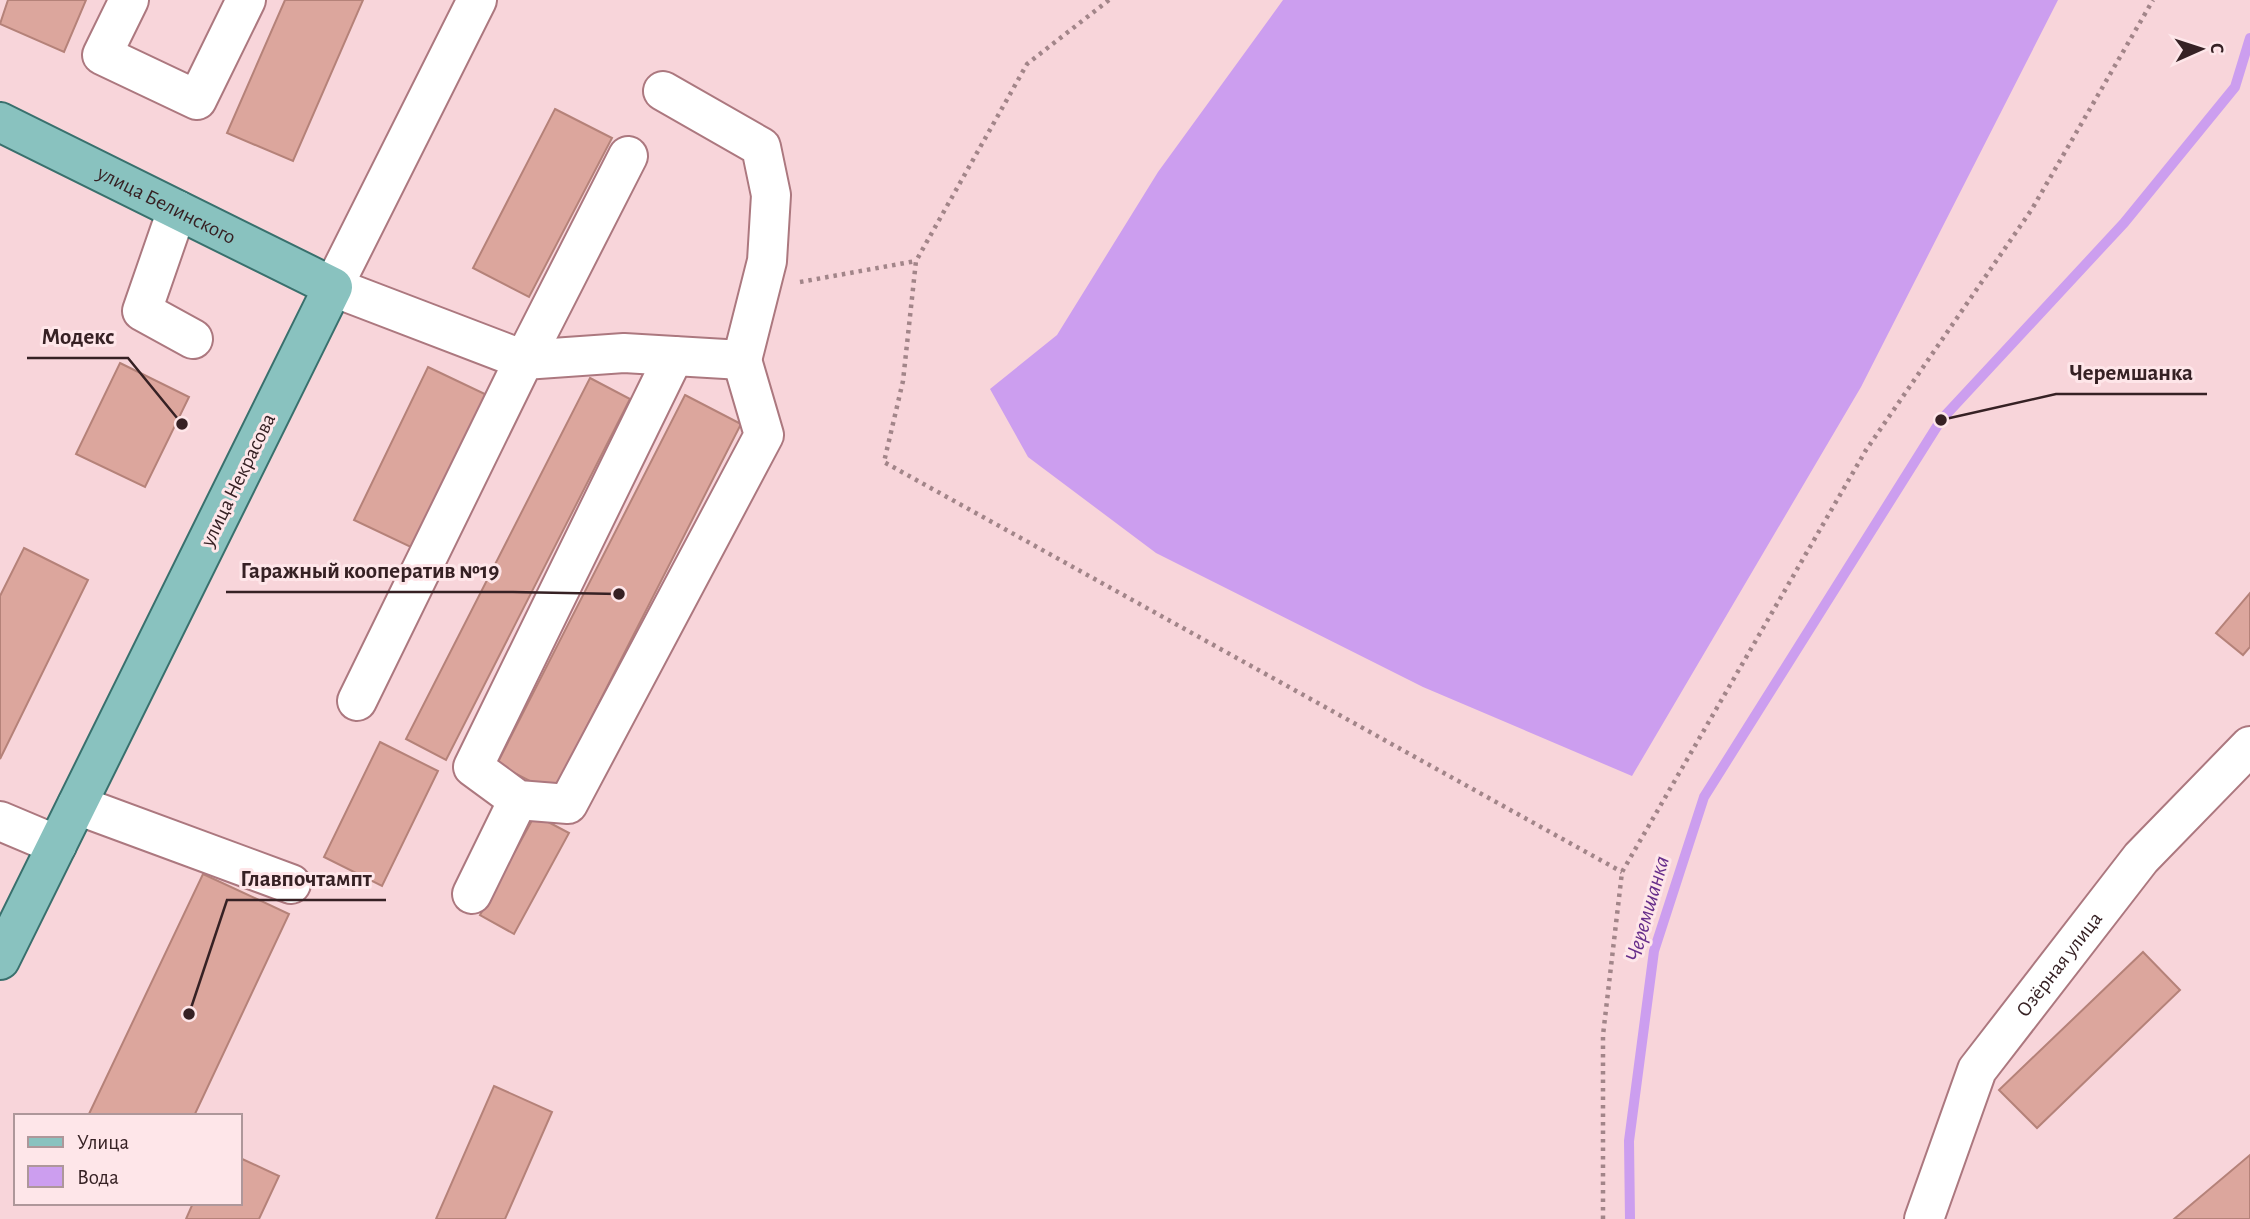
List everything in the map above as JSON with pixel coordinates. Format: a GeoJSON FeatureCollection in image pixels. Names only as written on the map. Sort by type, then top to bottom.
{"type":"FeatureCollection","features":[{"type":"Feature","properties":{"kind":"main road","name":"улица Белинского"},"geometry":{"type":"LineString","coordinates":[[0,122],[333,287]]}},
{"type":"Feature","properties":{"kind":"main road","name":"улица Некрасова"},"geometry":{"type":"LineString","coordinates":[[0,961],[333,287]]}},
{"type":"Feature","properties":{"kind":"street"},"geometry":{"type":"LineString","coordinates":[[129,0],[102,55],[197,100],[246,0]]}},
{"type":"Feature","properties":{"kind":"street","name":"улица Некрасова"},"geometry":{"type":"LineString","coordinates":[[333,287],[477,0]]}},
{"type":"Feature","properties":{"kind":"street"},"geometry":{"type":"LineString","coordinates":[[663,91],[761,147],[771,195],[767,261],[742,360],[764,435],[568,804],[518,800],[472,767],[674,356]]}},
{"type":"Feature","properties":{"kind":"street"},"geometry":{"type":"LineString","coordinates":[[357,701],[524,360],[628,156]]}},
{"type":"Feature","properties":{"kind":"street"},"geometry":{"type":"LineString","coordinates":[[177,210],[142,311],[193,339]]}},
{"type":"Feature","properties":{"kind":"street"},"geometry":{"type":"LineString","coordinates":[[333,287],[524,360],[624,354],[742,360]]}},
{"type":"Feature","properties":{"kind":"street","name":"Озёрная улица"},"geometry":{"type":"LineString","coordinates":[[1924,1219],[1977,1070],[2141,858],[2250,746]]}},
{"type":"Feature","properties":{"kind":"street"},"geometry":{"type":"LineString","coordinates":[[472,894],[518,800]]}},
{"type":"Feature","properties":{"kind":"street"},"geometry":{"type":"LineString","coordinates":[[77,805],[291,884]]}},
{"type":"Feature","properties":{"kind":"street"},"geometry":{"type":"LineString","coordinates":[[0,821],[57,845]]}},
{"type":"Feature","properties":{"kind":"path"},"geometry":{"type":"LineString","coordinates":[[1109,0],[1027,64],[916,261],[903,380],[884,462],[1622,872]]}},
{"type":"Feature","properties":{"kind":"path"},"geometry":{"type":"LineString","coordinates":[[1603,1219],[1603,1035],[1622,872],[1866,450],[2032,209],[2153,0]]}},
{"type":"Feature","properties":{"kind":"path"},"geometry":{"type":"LineString","coordinates":[[760,290],[916,261]]}},
{"type":"Feature","properties":{"kind":"water"},"geometry":{"type":"Polygon","coordinates":[[[1283,0],[2058,0],[1861,387],[1632,776],[1423,687],[1156,553],[1028,457],[990,389],[1057,335],[1158,172],[1283,0]]]}},
{"type":"Feature","properties":{"kind":"building"},"geometry":{"type":"Polygon","coordinates":[[[8,0],[86,0],[64,52],[0,24],[8,0]]]}},
{"type":"Feature","properties":{"kind":"building"},"geometry":{"type":"Polygon","coordinates":[[[285,0],[363,0],[293,161],[227,133],[285,0]]]}},
{"type":"Feature","properties":{"kind":"building"},"geometry":{"type":"Polygon","coordinates":[[[555,109],[612,138],[529,297],[473,268],[555,109]]]}},
{"type":"Feature","properties":{"kind":"building"},"geometry":{"type":"Polygon","coordinates":[[[120,363],[189,397],[145,487],[76,454],[120,363]]]}},
{"type":"Feature","properties":{"kind":"building"},"geometry":{"type":"Polygon","coordinates":[[[428,367],[489,396],[415,549],[354,520],[428,367]]]}},
{"type":"Feature","properties":{"kind":"building"},"geometry":{"type":"Polygon","coordinates":[[[590,378],[630,399],[446,760],[406,739],[590,378]]]}},
{"type":"Feature","properties":{"kind":"building"},"geometry":{"type":"Polygon","coordinates":[[[685,395],[741,424],[553,793],[497,764],[685,395]]]}},
{"type":"Feature","properties":{"kind":"building"},"geometry":{"type":"Polygon","coordinates":[[[24,548],[88,580],[0,759],[0,596],[24,548]]]}},
{"type":"Feature","properties":{"kind":"building"},"geometry":{"type":"Polygon","coordinates":[[[2250,593],[2250,647],[2243,655],[2216,633],[2250,593]]]}},
{"type":"Feature","properties":{"kind":"building"},"geometry":{"type":"Polygon","coordinates":[[[380,742],[438,771],[382,886],[324,857],[380,742]]]}},
{"type":"Feature","properties":{"kind":"building"},"geometry":{"type":"Polygon","coordinates":[[[535,815],[569,833],[514,934],[480,915],[535,815]]]}},
{"type":"Feature","properties":{"kind":"building"},"geometry":{"type":"Polygon","coordinates":[[[203,874],[289,914],[195,1114],[89,1114],[203,874]]]}},
{"type":"Feature","properties":{"kind":"building"},"geometry":{"type":"Polygon","coordinates":[[[2143,952],[2180,990],[2037,1128],[1999,1090],[2143,952]]]}},
{"type":"Feature","properties":{"kind":"building"},"geometry":{"type":"Polygon","coordinates":[[[494,1086],[552,1112],[505,1219],[436,1219],[494,1086]]]}},
{"type":"Feature","properties":{"kind":"building"},"geometry":{"type":"Polygon","coordinates":[[[2250,1155],[2250,1219],[2174,1219],[2250,1155]]]}},
{"type":"Feature","properties":{"kind":"building"},"geometry":{"type":"Polygon","coordinates":[[[242,1159],[279,1176],[259,1219],[186,1219],[192,1205],[242,1205],[242,1159]]]}},
{"type":"Feature","properties":{"kind":"waterway","name":"Черемшанка"},"geometry":{"type":"LineString","coordinates":[[1630,1219],[1629,1141],[1654,951],[1704,797],[1941,420],[2124,223],[2235,87],[2250,38]]}},
{"type":"Feature","properties":{"kind":"place","name":"Черемшанка"},"geometry":{"type":"Point","coordinates":[1941,420]}},
{"type":"Feature","properties":{"kind":"place","name":"Модекс"},"geometry":{"type":"Point","coordinates":[182,424]}},
{"type":"Feature","properties":{"kind":"place","name":"Гаражный кооператив №19"},"geometry":{"type":"Point","coordinates":[619,594]}},
{"type":"Feature","properties":{"kind":"place","name":"Главпочтампт"},"geometry":{"type":"Point","coordinates":[189,1014]}}]}
